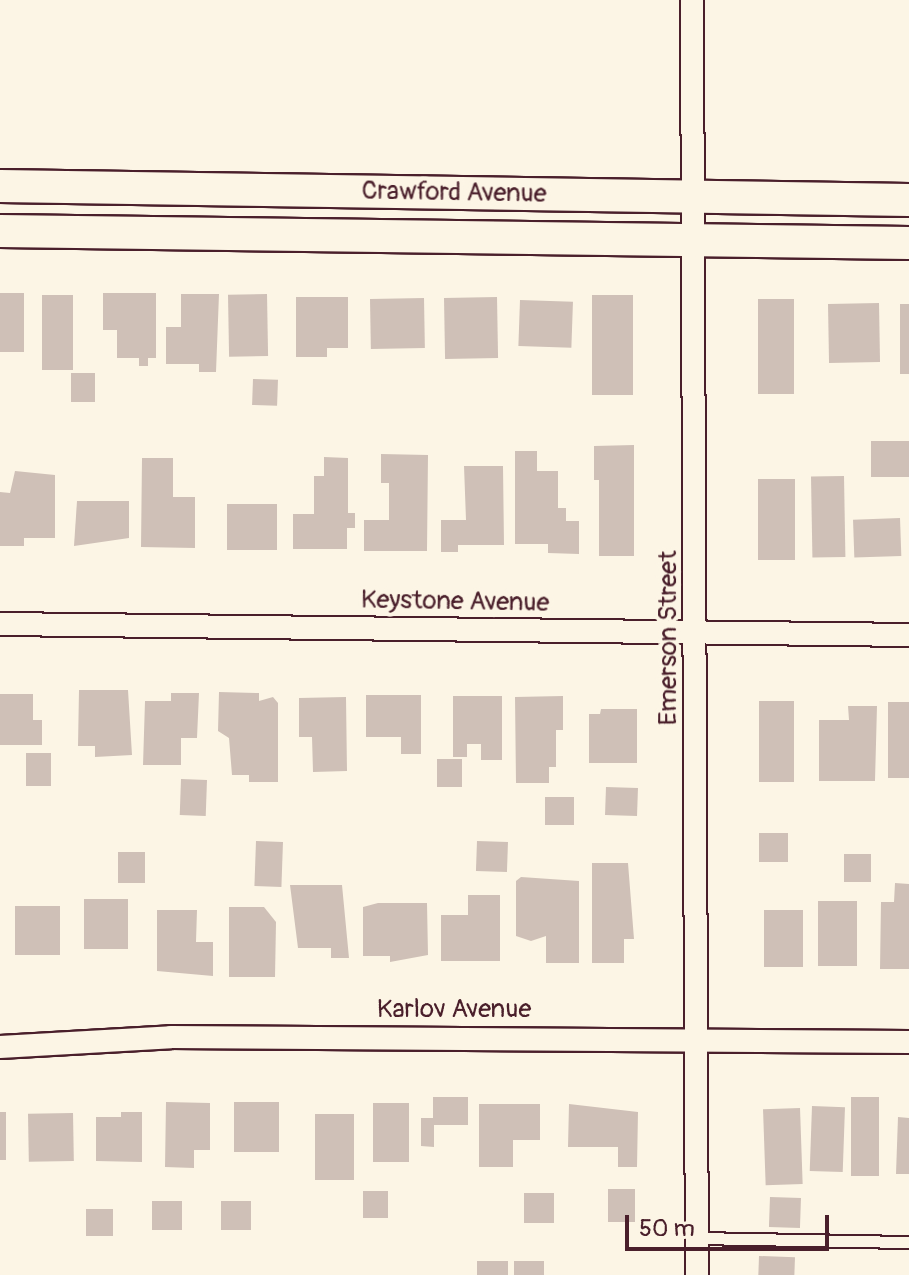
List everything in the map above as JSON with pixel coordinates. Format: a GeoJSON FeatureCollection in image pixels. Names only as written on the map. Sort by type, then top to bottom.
{"type":"FeatureCollection","features":[{"type":"Feature","properties":{"kind":"main road","name":"Crawford Avenue"},"geometry":{"type":"LineString","coordinates":[[0,186],[909,200]]}},
{"type":"Feature","properties":{"kind":"main road","name":"Crawford Avenue"},"geometry":{"type":"LineString","coordinates":[[0,231],[909,243]]}},
{"type":"Feature","properties":{"kind":"street","name":"Emerson Street"},"geometry":{"type":"LineString","coordinates":[[692,0],[697,632],[697,1275]]}},
{"type":"Feature","properties":{"kind":"street","name":"Keystone Avenue"},"geometry":{"type":"LineString","coordinates":[[0,624],[909,635]]}},
{"type":"Feature","properties":{"kind":"street","name":"Karlov Avenue"},"geometry":{"type":"LineString","coordinates":[[0,1047],[171,1037],[696,1038],[909,1042]]}},
{"type":"Feature","properties":{"kind":"lane"},"geometry":{"type":"LineString","coordinates":[[697,1238],[909,1242]]}},
{"type":"Feature","properties":{"kind":"building"},"geometry":{"type":"Polygon","coordinates":[[[0,293],[24,293],[24,352],[0,352],[0,293]]]}},
{"type":"Feature","properties":{"kind":"building"},"geometry":{"type":"Polygon","coordinates":[[[103,293],[156,293],[156,358],[148,358],[148,366],[139,366],[139,358],[117,358],[117,330],[103,330],[103,293]]]}},
{"type":"Feature","properties":{"kind":"building"},"geometry":{"type":"Polygon","coordinates":[[[181,294],[219,294],[216,372],[199,372],[199,364],[166,364],[166,327],[181,327],[181,294]]]}},
{"type":"Feature","properties":{"kind":"building"},"geometry":{"type":"Polygon","coordinates":[[[267,294],[268,356],[229,357],[228,295],[267,294]]]}},
{"type":"Feature","properties":{"kind":"building"},"geometry":{"type":"Polygon","coordinates":[[[42,295],[73,295],[73,370],[42,370],[42,295]]]}},
{"type":"Feature","properties":{"kind":"building"},"geometry":{"type":"Polygon","coordinates":[[[592,295],[633,295],[633,395],[592,395],[592,295]]]}},
{"type":"Feature","properties":{"kind":"building"},"geometry":{"type":"Polygon","coordinates":[[[296,297],[348,297],[348,348],[327,348],[327,357],[296,357],[296,297]]]}},
{"type":"Feature","properties":{"kind":"building"},"geometry":{"type":"Polygon","coordinates":[[[497,297],[498,358],[445,359],[444,298],[497,297]]]}},
{"type":"Feature","properties":{"kind":"building"},"geometry":{"type":"Polygon","coordinates":[[[424,298],[425,348],[371,349],[370,299],[424,298]]]}},
{"type":"Feature","properties":{"kind":"building"},"geometry":{"type":"Polygon","coordinates":[[[758,299],[794,299],[794,394],[758,394],[758,299]]]}},
{"type":"Feature","properties":{"kind":"building"},"geometry":{"type":"Polygon","coordinates":[[[520,300],[573,302],[571,348],[518,346],[520,300]]]}},
{"type":"Feature","properties":{"kind":"building"},"geometry":{"type":"Polygon","coordinates":[[[879,303],[880,362],[829,363],[828,304],[879,303]]]}},
{"type":"Feature","properties":{"kind":"building"},"geometry":{"type":"Polygon","coordinates":[[[900,304],[909,304],[909,374],[900,374],[900,304]]]}},
{"type":"Feature","properties":{"kind":"building"},"geometry":{"type":"Polygon","coordinates":[[[71,373],[95,373],[95,402],[71,402],[71,373]]]}},
{"type":"Feature","properties":{"kind":"building"},"geometry":{"type":"Polygon","coordinates":[[[253,379],[278,380],[277,406],[252,405],[253,379]]]}},
{"type":"Feature","properties":{"kind":"building"},"geometry":{"type":"Polygon","coordinates":[[[871,441],[909,441],[909,477],[871,477],[871,441]]]}},
{"type":"Feature","properties":{"kind":"building"},"geometry":{"type":"Polygon","coordinates":[[[634,445],[634,556],[599,556],[599,480],[594,480],[594,446],[634,445]]]}},
{"type":"Feature","properties":{"kind":"building"},"geometry":{"type":"Polygon","coordinates":[[[515,451],[537,451],[537,471],[558,471],[558,508],[566,508],[566,521],[579,521],[579,554],[548,553],[548,544],[515,544],[515,451]]]}},
{"type":"Feature","properties":{"kind":"building"},"geometry":{"type":"Polygon","coordinates":[[[381,454],[428,455],[427,551],[364,551],[364,520],[389,520],[389,483],[381,483],[381,454]]]}},
{"type":"Feature","properties":{"kind":"building"},"geometry":{"type":"Polygon","coordinates":[[[324,457],[348,458],[348,513],[355,513],[355,528],[347,528],[347,549],[293,549],[293,514],[314,514],[314,476],[324,476],[324,457]]]}},
{"type":"Feature","properties":{"kind":"building"},"geometry":{"type":"Polygon","coordinates":[[[142,458],[173,458],[173,497],[195,497],[195,548],[141,547],[142,458]]]}},
{"type":"Feature","properties":{"kind":"building"},"geometry":{"type":"Polygon","coordinates":[[[464,466],[503,466],[504,545],[458,545],[458,552],[441,552],[441,520],[466,520],[464,466]]]}},
{"type":"Feature","properties":{"kind":"building"},"geometry":{"type":"Polygon","coordinates":[[[15,471],[55,475],[55,538],[24,538],[24,546],[0,546],[0,492],[10,493],[15,471]]]}},
{"type":"Feature","properties":{"kind":"building"},"geometry":{"type":"Polygon","coordinates":[[[844,476],[845,557],[812,558],[811,477],[844,476]]]}},
{"type":"Feature","properties":{"kind":"building"},"geometry":{"type":"Polygon","coordinates":[[[758,479],[795,479],[795,560],[758,560],[758,479]]]}},
{"type":"Feature","properties":{"kind":"building"},"geometry":{"type":"Polygon","coordinates":[[[77,501],[129,501],[129,538],[74,546],[77,501]]]}},
{"type":"Feature","properties":{"kind":"building"},"geometry":{"type":"Polygon","coordinates":[[[227,504],[277,504],[277,550],[227,550],[227,504]]]}},
{"type":"Feature","properties":{"kind":"building"},"geometry":{"type":"Polygon","coordinates":[[[900,518],[901,556],[854,558],[853,520],[900,518]]]}},
{"type":"Feature","properties":{"kind":"building"},"geometry":{"type":"Polygon","coordinates":[[[79,690],[128,690],[132,755],[95,757],[95,746],[78,746],[79,690]]]}},
{"type":"Feature","properties":{"kind":"building"},"geometry":{"type":"Polygon","coordinates":[[[219,692],[259,693],[259,701],[273,697],[278,703],[278,782],[249,782],[249,775],[232,775],[229,738],[218,731],[219,692]]]}},
{"type":"Feature","properties":{"kind":"building"},"geometry":{"type":"Polygon","coordinates":[[[171,693],[199,693],[197,738],[181,738],[181,765],[143,765],[145,701],[171,701],[171,693]]]}},
{"type":"Feature","properties":{"kind":"building"},"geometry":{"type":"Polygon","coordinates":[[[0,694],[33,694],[33,720],[42,720],[42,745],[0,745],[0,694]]]}},
{"type":"Feature","properties":{"kind":"building"},"geometry":{"type":"Polygon","coordinates":[[[366,695],[421,695],[421,754],[401,754],[401,737],[366,737],[366,695]]]}},
{"type":"Feature","properties":{"kind":"building"},"geometry":{"type":"Polygon","coordinates":[[[453,696],[502,696],[502,760],[481,760],[481,744],[467,744],[467,757],[453,757],[453,696]]]}},
{"type":"Feature","properties":{"kind":"building"},"geometry":{"type":"Polygon","coordinates":[[[563,696],[563,730],[556,730],[556,767],[549,767],[549,783],[516,783],[515,697],[563,696]]]}},
{"type":"Feature","properties":{"kind":"building"},"geometry":{"type":"Polygon","coordinates":[[[346,697],[347,771],[313,772],[312,737],[299,737],[299,698],[346,697]]]}},
{"type":"Feature","properties":{"kind":"building"},"geometry":{"type":"Polygon","coordinates":[[[759,701],[794,701],[794,782],[759,782],[759,701]]]}},
{"type":"Feature","properties":{"kind":"building"},"geometry":{"type":"Polygon","coordinates":[[[888,702],[909,702],[909,778],[888,778],[888,702]]]}},
{"type":"Feature","properties":{"kind":"building"},"geometry":{"type":"Polygon","coordinates":[[[848,706],[877,706],[875,781],[819,781],[819,720],[849,720],[848,706]]]}},
{"type":"Feature","properties":{"kind":"building"},"geometry":{"type":"Polygon","coordinates":[[[601,709],[637,709],[637,763],[589,763],[589,714],[600,714],[601,709]]]}},
{"type":"Feature","properties":{"kind":"building"},"geometry":{"type":"Polygon","coordinates":[[[26,753],[51,753],[51,786],[26,786],[26,753]]]}},
{"type":"Feature","properties":{"kind":"building"},"geometry":{"type":"Polygon","coordinates":[[[437,759],[462,759],[462,787],[437,787],[437,759]]]}},
{"type":"Feature","properties":{"kind":"building"},"geometry":{"type":"Polygon","coordinates":[[[181,779],[207,780],[206,816],[180,815],[181,779]]]}},
{"type":"Feature","properties":{"kind":"building"},"geometry":{"type":"Polygon","coordinates":[[[606,787],[638,788],[637,816],[605,815],[606,787]]]}},
{"type":"Feature","properties":{"kind":"building"},"geometry":{"type":"Polygon","coordinates":[[[545,797],[574,797],[574,825],[545,825],[545,797]]]}},
{"type":"Feature","properties":{"kind":"building"},"geometry":{"type":"Polygon","coordinates":[[[759,833],[788,833],[788,862],[759,862],[759,833]]]}},
{"type":"Feature","properties":{"kind":"building"},"geometry":{"type":"Polygon","coordinates":[[[256,841],[283,842],[281,887],[254,886],[256,841]]]}},
{"type":"Feature","properties":{"kind":"building"},"geometry":{"type":"Polygon","coordinates":[[[477,841],[508,842],[507,872],[476,871],[477,841]]]}},
{"type":"Feature","properties":{"kind":"building"},"geometry":{"type":"Polygon","coordinates":[[[118,852],[145,852],[145,883],[118,883],[118,852]]]}},
{"type":"Feature","properties":{"kind":"building"},"geometry":{"type":"Polygon","coordinates":[[[844,854],[871,854],[871,882],[844,882],[844,854]]]}},
{"type":"Feature","properties":{"kind":"building"},"geometry":{"type":"Polygon","coordinates":[[[592,863],[628,863],[634,939],[624,939],[624,963],[592,963],[592,863]]]}},
{"type":"Feature","properties":{"kind":"building"},"geometry":{"type":"Polygon","coordinates":[[[521,877],[579,881],[579,963],[546,963],[546,936],[531,941],[516,936],[516,881],[521,877]]]}},
{"type":"Feature","properties":{"kind":"building"},"geometry":{"type":"Polygon","coordinates":[[[895,883],[909,884],[909,969],[880,969],[881,902],[894,902],[895,883]]]}},
{"type":"Feature","properties":{"kind":"building"},"geometry":{"type":"Polygon","coordinates":[[[290,885],[342,885],[349,958],[331,958],[331,948],[298,948],[290,885]]]}},
{"type":"Feature","properties":{"kind":"building"},"geometry":{"type":"Polygon","coordinates":[[[468,895],[500,895],[500,961],[441,961],[441,915],[468,915],[468,895]]]}},
{"type":"Feature","properties":{"kind":"building"},"geometry":{"type":"Polygon","coordinates":[[[84,899],[128,899],[128,949],[84,949],[84,899]]]}},
{"type":"Feature","properties":{"kind":"building"},"geometry":{"type":"Polygon","coordinates":[[[818,901],[857,901],[857,966],[818,966],[818,901]]]}},
{"type":"Feature","properties":{"kind":"building"},"geometry":{"type":"Polygon","coordinates":[[[378,903],[427,903],[428,955],[390,962],[390,956],[363,956],[363,907],[378,903]]]}},
{"type":"Feature","properties":{"kind":"building"},"geometry":{"type":"Polygon","coordinates":[[[15,906],[60,906],[60,955],[15,955],[15,906]]]}},
{"type":"Feature","properties":{"kind":"building"},"geometry":{"type":"Polygon","coordinates":[[[229,907],[264,907],[276,922],[275,977],[229,977],[229,907]]]}},
{"type":"Feature","properties":{"kind":"building"},"geometry":{"type":"Polygon","coordinates":[[[157,910],[197,910],[196,942],[213,942],[213,976],[157,971],[157,910]]]}},
{"type":"Feature","properties":{"kind":"building"},"geometry":{"type":"Polygon","coordinates":[[[764,910],[803,910],[803,967],[764,967],[764,910]]]}},
{"type":"Feature","properties":{"kind":"building"},"geometry":{"type":"Polygon","coordinates":[[[433,1097],[468,1097],[468,1125],[434,1125],[434,1147],[421,1146],[421,1118],[433,1118],[433,1097]]]}},
{"type":"Feature","properties":{"kind":"building"},"geometry":{"type":"Polygon","coordinates":[[[851,1097],[879,1097],[879,1176],[851,1176],[851,1097]]]}},
{"type":"Feature","properties":{"kind":"building"},"geometry":{"type":"Polygon","coordinates":[[[166,1102],[210,1103],[210,1150],[194,1150],[194,1168],[165,1167],[166,1102]]]}},
{"type":"Feature","properties":{"kind":"building"},"geometry":{"type":"Polygon","coordinates":[[[234,1102],[279,1102],[279,1152],[234,1152],[234,1102]]]}},
{"type":"Feature","properties":{"kind":"building"},"geometry":{"type":"Polygon","coordinates":[[[373,1103],[409,1103],[409,1162],[373,1162],[373,1103]]]}},
{"type":"Feature","properties":{"kind":"building"},"geometry":{"type":"Polygon","coordinates":[[[479,1104],[540,1104],[540,1140],[513,1140],[513,1167],[479,1167],[479,1104]]]}},
{"type":"Feature","properties":{"kind":"building"},"geometry":{"type":"Polygon","coordinates":[[[569,1104],[638,1112],[637,1167],[618,1167],[618,1147],[568,1147],[569,1104]]]}},
{"type":"Feature","properties":{"kind":"building"},"geometry":{"type":"Polygon","coordinates":[[[812,1106],[845,1107],[843,1172],[810,1171],[812,1106]]]}},
{"type":"Feature","properties":{"kind":"building"},"geometry":{"type":"Polygon","coordinates":[[[800,1108],[803,1184],[766,1185],[763,1109],[800,1108]]]}},
{"type":"Feature","properties":{"kind":"building"},"geometry":{"type":"Polygon","coordinates":[[[0,1112],[6,1112],[6,1160],[0,1160],[0,1112]]]}},
{"type":"Feature","properties":{"kind":"building"},"geometry":{"type":"Polygon","coordinates":[[[121,1112],[142,1112],[142,1162],[96,1161],[96,1117],[121,1117],[121,1112]]]}},
{"type":"Feature","properties":{"kind":"building"},"geometry":{"type":"Polygon","coordinates":[[[73,1113],[74,1161],[29,1162],[28,1114],[73,1113]]]}},
{"type":"Feature","properties":{"kind":"building"},"geometry":{"type":"Polygon","coordinates":[[[315,1114],[354,1114],[354,1180],[315,1180],[315,1114]]]}},
{"type":"Feature","properties":{"kind":"building"},"geometry":{"type":"Polygon","coordinates":[[[898,1117],[909,1118],[909,1174],[896,1174],[898,1117]]]}},
{"type":"Feature","properties":{"kind":"building"},"geometry":{"type":"Polygon","coordinates":[[[608,1189],[635,1189],[635,1222],[608,1222],[608,1189]]]}},
{"type":"Feature","properties":{"kind":"building"},"geometry":{"type":"Polygon","coordinates":[[[363,1191],[388,1191],[388,1218],[363,1218],[363,1191]]]}},
{"type":"Feature","properties":{"kind":"building"},"geometry":{"type":"Polygon","coordinates":[[[524,1193],[554,1193],[554,1223],[524,1223],[524,1193]]]}},
{"type":"Feature","properties":{"kind":"building"},"geometry":{"type":"Polygon","coordinates":[[[770,1197],[801,1198],[800,1228],[769,1227],[770,1197]]]}},
{"type":"Feature","properties":{"kind":"building"},"geometry":{"type":"Polygon","coordinates":[[[152,1201],[182,1201],[182,1230],[152,1230],[152,1201]]]}},
{"type":"Feature","properties":{"kind":"building"},"geometry":{"type":"Polygon","coordinates":[[[221,1201],[251,1201],[251,1230],[221,1230],[221,1201]]]}},
{"type":"Feature","properties":{"kind":"building"},"geometry":{"type":"Polygon","coordinates":[[[86,1209],[113,1209],[113,1236],[86,1236],[86,1209]]]}},
{"type":"Feature","properties":{"kind":"building"},"geometry":{"type":"Polygon","coordinates":[[[759,1256],[795,1257],[794,1275],[758,1275],[759,1256]]]}},
{"type":"Feature","properties":{"kind":"building"},"geometry":{"type":"Polygon","coordinates":[[[477,1261],[508,1261],[508,1275],[477,1275],[477,1261]]]}},
{"type":"Feature","properties":{"kind":"building"},"geometry":{"type":"Polygon","coordinates":[[[514,1261],[544,1261],[544,1275],[514,1275],[514,1261]]]}}]}
